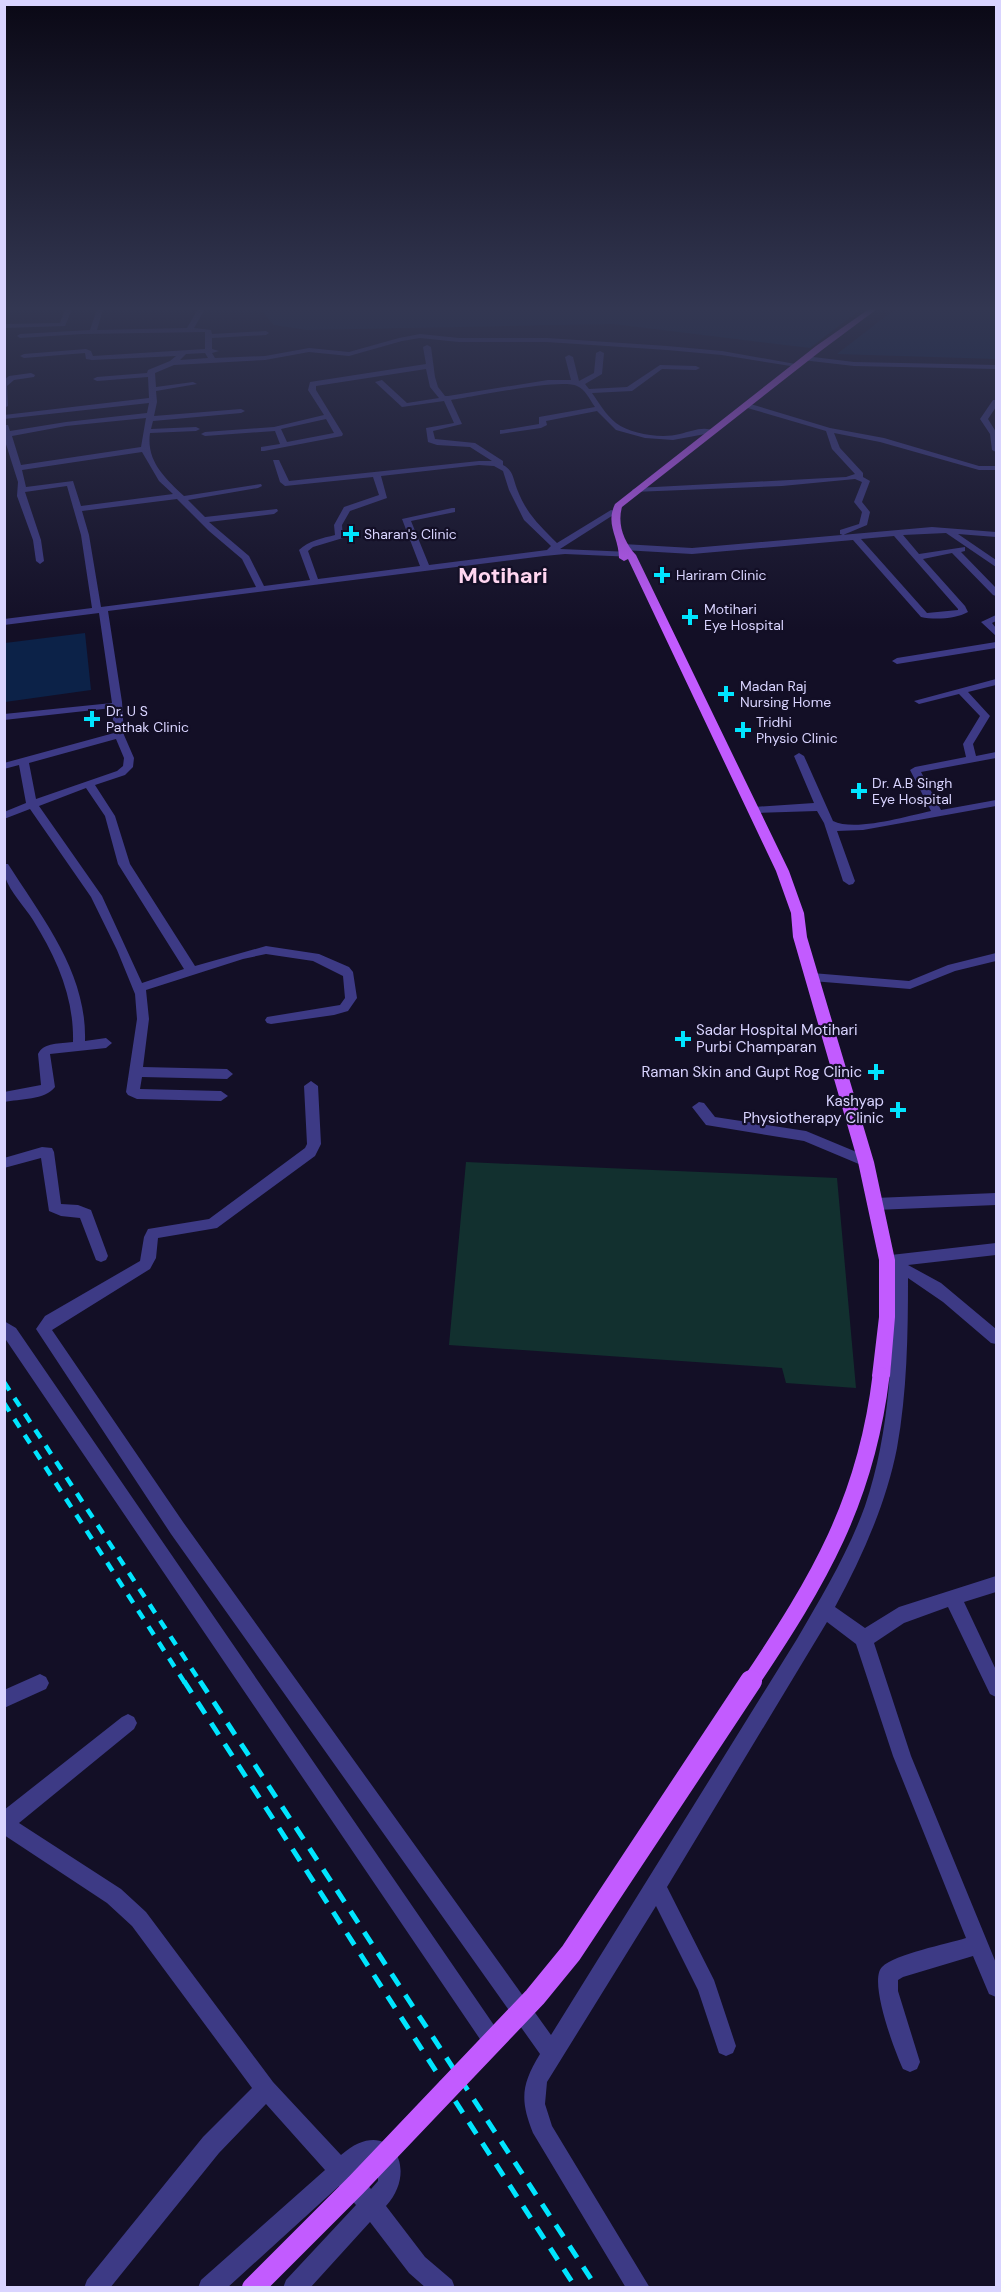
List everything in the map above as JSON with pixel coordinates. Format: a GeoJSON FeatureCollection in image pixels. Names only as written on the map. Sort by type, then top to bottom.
{"type":"FeatureCollection","features":[{"type":"Feature","properties":{"kind":"main road"},"geometry":{"type":"LineString","coordinates":[[733,416],[636,490],[614,512],[614,519],[625,551],[760,842],[790,925],[800,937]]}},
{"type":"Feature","properties":{"kind":"main road"},"geometry":{"type":"LineString","coordinates":[[253,2288],[356,2185],[535,1997],[571,1953],[794,1617],[840,1534],[857,1491],[878,1408],[892,1264],[866,1162],[800,937],[801,924],[778,862],[754,810],[625,551]]}},
{"type":"Feature","properties":{"kind":"street"},"geometry":{"type":"LineString","coordinates":[[8,434],[78,423],[167,416]]}},
{"type":"Feature","properties":{"kind":"street"},"geometry":{"type":"LineString","coordinates":[[454,416],[458,424],[429,430],[431,440],[437,443],[472,445],[507,470],[513,490],[528,520],[557,547]]}},
{"type":"Feature","properties":{"kind":"street"},"geometry":{"type":"LineString","coordinates":[[503,432],[541,426],[543,425],[542,419],[559,416]]}},
{"type":"Feature","properties":{"kind":"street"},"geometry":{"type":"LineString","coordinates":[[605,416],[618,428],[654,436],[673,438],[694,431],[712,432]]}},
{"type":"Feature","properties":{"kind":"street"},"geometry":{"type":"LineString","coordinates":[[783,416],[829,430],[886,441],[979,468],[996,468]]}},
{"type":"Feature","properties":{"kind":"street"},"geometry":{"type":"LineString","coordinates":[[986,416],[984,419],[994,434],[996,446]]}},
{"type":"Feature","properties":{"kind":"street"},"geometry":{"type":"LineString","coordinates":[[151,417],[145,449],[162,479],[246,558],[262,590]]}},
{"type":"Feature","properties":{"kind":"street"},"geometry":{"type":"LineString","coordinates":[[205,434],[276,429],[327,417],[339,434],[264,449]]}},
{"type":"Feature","properties":{"kind":"street"},"geometry":{"type":"LineString","coordinates":[[4,425],[18,468],[21,496],[37,540],[40,561]]}},
{"type":"Feature","properties":{"kind":"street"},"geometry":{"type":"LineString","coordinates":[[147,431],[196,429]]}},
{"type":"Feature","properties":{"kind":"street"},"geometry":{"type":"LineString","coordinates":[[276,429],[284,445]]}},
{"type":"Feature","properties":{"kind":"street"},"geometry":{"type":"LineString","coordinates":[[829,430],[836,449],[860,474],[857,477]]}},
{"type":"Feature","properties":{"kind":"street"},"geometry":{"type":"LineString","coordinates":[[18,468],[145,449]]}},
{"type":"Feature","properties":{"kind":"street"},"geometry":{"type":"LineString","coordinates":[[276,462],[284,482],[288,484],[479,463],[496,464],[503,467]]}},
{"type":"Feature","properties":{"kind":"street"},"geometry":{"type":"LineString","coordinates":[[315,583],[303,550],[310,545],[340,536],[338,525],[347,509],[384,496],[376,473]]}},
{"type":"Feature","properties":{"kind":"street"},"geometry":{"type":"LineString","coordinates":[[636,490],[782,484],[857,477],[866,481],[858,502],[866,512],[863,525],[837,533],[839,539]]}},
{"type":"Feature","properties":{"kind":"street"},"geometry":{"type":"LineString","coordinates":[[4,816],[88,783],[121,773],[128,767],[129,758],[119,735],[117,705],[100,610],[85,535],[70,483],[22,490]]}},
{"type":"Feature","properties":{"kind":"street"},"geometry":{"type":"LineString","coordinates":[[77,509],[258,486]]}},
{"type":"Feature","properties":{"kind":"street"},"geometry":{"type":"LineString","coordinates":[[426,569],[406,519],[452,510]]}},
{"type":"Feature","properties":{"kind":"street"},"geometry":{"type":"LineString","coordinates":[[203,520],[274,511]]}},
{"type":"Feature","properties":{"kind":"street"},"geometry":{"type":"LineString","coordinates":[[544,553],[614,512]]}},
{"type":"Feature","properties":{"kind":"street"},"geometry":{"type":"LineString","coordinates":[[4,622],[565,551],[692,551],[947,531],[996,534]]}},
{"type":"Feature","properties":{"kind":"street"},"geometry":{"type":"LineString","coordinates":[[947,531],[996,564]]}},
{"type":"Feature","properties":{"kind":"street"},"geometry":{"type":"LineString","coordinates":[[855,537],[924,615],[932,617],[963,612],[962,608],[897,534]]}},
{"type":"Feature","properties":{"kind":"street"},"geometry":{"type":"LineString","coordinates":[[917,557],[971,547]]}},
{"type":"Feature","properties":{"kind":"street"},"geometry":{"type":"LineString","coordinates":[[954,550],[996,593]]}},
{"type":"Feature","properties":{"kind":"street"},"geometry":{"type":"LineString","coordinates":[[980,553],[996,553]]}},
{"type":"Feature","properties":{"kind":"street"},"geometry":{"type":"LineString","coordinates":[[996,618],[986,622],[996,633]]}},
{"type":"Feature","properties":{"kind":"street"},"geometry":{"type":"LineString","coordinates":[[897,661],[996,645]]}},
{"type":"Feature","properties":{"kind":"street"},"geometry":{"type":"LineString","coordinates":[[919,701],[996,682]]}},
{"type":"Feature","properties":{"kind":"street"},"geometry":{"type":"LineString","coordinates":[[962,691],[986,716],[968,744],[972,759]]}},
{"type":"Feature","properties":{"kind":"street"},"geometry":{"type":"LineString","coordinates":[[4,717],[117,705]]}},
{"type":"Feature","properties":{"kind":"street"},"geometry":{"type":"LineString","coordinates":[[4,766],[119,735]]}},
{"type":"Feature","properties":{"kind":"street"},"geometry":{"type":"LineString","coordinates":[[938,813],[915,771],[919,768],[996,755]]}},
{"type":"Feature","properties":{"kind":"street"},"geometry":{"type":"LineString","coordinates":[[799,756],[829,823],[849,881]]}},
{"type":"Feature","properties":{"kind":"street"},"geometry":{"type":"LineString","coordinates":[[23,760],[32,804],[96,896],[139,988],[143,1019],[132,1090],[137,1094],[220,1096]]}},
{"type":"Feature","properties":{"kind":"street"},"geometry":{"type":"LineString","coordinates":[[88,783],[110,816],[124,864],[191,970]]}},
{"type":"Feature","properties":{"kind":"street"},"geometry":{"type":"LineString","coordinates":[[829,823],[839,828],[863,827],[996,803]]}},
{"type":"Feature","properties":{"kind":"street"},"geometry":{"type":"LineString","coordinates":[[754,810],[810,806],[821,808]]}},
{"type":"Feature","properties":{"kind":"street"},"geometry":{"type":"LineString","coordinates":[[4,867],[60,958],[70,981],[80,1017],[79,1045]]}},
{"type":"Feature","properties":{"kind":"street"},"geometry":{"type":"LineString","coordinates":[[139,988],[191,970],[266,950],[315,957],[345,970],[350,975],[351,998],[344,1008],[271,1020]]}},
{"type":"Feature","properties":{"kind":"street"},"geometry":{"type":"LineString","coordinates":[[812,977],[910,984],[960,965],[996,957]]}},
{"type":"Feature","properties":{"kind":"street"},"geometry":{"type":"LineString","coordinates":[[4,1097],[46,1088],[49,1084],[45,1051],[106,1043]]}},
{"type":"Feature","properties":{"kind":"street"},"geometry":{"type":"LineString","coordinates":[[136,1072],[227,1074]]}},
{"type":"Feature","properties":{"kind":"street"},"geometry":{"type":"LineString","coordinates":[[311,1086],[314,1144],[310,1152],[212,1224],[153,1233],[150,1238],[149,1260],[145,1265],[46,1323],[43,1329],[177,1528],[552,2054]]}},
{"type":"Feature","properties":{"kind":"street"},"geometry":{"type":"LineString","coordinates":[[699,1107],[711,1121],[806,1136],[866,1162]]}},
{"type":"Feature","properties":{"kind":"street"},"geometry":{"type":"LineString","coordinates":[[4,1163],[47,1152],[54,1207],[60,1211],[79,1211],[86,1214],[101,1256]]}},
{"type":"Feature","properties":{"kind":"street"},"geometry":{"type":"LineString","coordinates":[[875,1204],[996,1199]]}},
{"type":"Feature","properties":{"kind":"street"},"geometry":{"type":"LineString","coordinates":[[892,1264],[996,1249]]}},
{"type":"Feature","properties":{"kind":"street"},"geometry":{"type":"LineString","coordinates":[[639,2288],[561,2162],[536,2117],[532,2096],[537,2078],[698,1821],[824,1609],[865,1529],[882,1476],[893,1423],[899,1370],[892,1264]]}},
{"type":"Feature","properties":{"kind":"street"},"geometry":{"type":"LineString","coordinates":[[892,1264],[934,1288],[996,1338]]}},
{"type":"Feature","properties":{"kind":"street"},"geometry":{"type":"LineString","coordinates":[[4,1327],[11,1333],[493,2041]]}},
{"type":"Feature","properties":{"kind":"street"},"geometry":{"type":"LineString","coordinates":[[862,1637],[870,1635],[899,1616],[996,1584]]}},
{"type":"Feature","properties":{"kind":"street"},"geometry":{"type":"LineString","coordinates":[[952,1597],[996,1688]]}},
{"type":"Feature","properties":{"kind":"street"},"geometry":{"type":"LineString","coordinates":[[824,1609],[862,1637],[902,1756],[996,1987]]}},
{"type":"Feature","properties":{"kind":"street"},"geometry":{"type":"LineString","coordinates":[[4,1699],[40,1683]]}},
{"type":"Feature","properties":{"kind":"street"},"geometry":{"type":"LineString","coordinates":[[128,1723],[4,1823],[114,1896],[139,1919],[266,2089],[372,2206],[417,2265],[444,2288]]}},
{"type":"Feature","properties":{"kind":"street"},"geometry":{"type":"LineString","coordinates":[[656,1886],[707,1987],[726,2046]]}},
{"type":"Feature","properties":{"kind":"street"},"geometry":{"type":"LineString","coordinates":[[910,2062],[888,1991],[888,1975],[898,1968],[979,1944]]}},
{"type":"Feature","properties":{"kind":"street"},"geometry":{"type":"LineString","coordinates":[[95,2288],[211,2145],[266,2089]]}},
{"type":"Feature","properties":{"kind":"street"},"geometry":{"type":"LineString","coordinates":[[209,2288],[340,2172],[368,2149],[377,2149],[390,2165],[391,2180],[387,2189],[294,2288]]}},
{"type":"Feature","properties":{"kind":"green space"},"geometry":{"type":"Polygon","coordinates":[[[466,1162],[837,1178],[856,1388],[786,1383],[782,1368],[449,1345],[466,1162]]]}},
{"type":"Feature","properties":{"kind":"water"},"geometry":{"type":"Polygon","coordinates":[[[85,633],[91,690],[5,702],[5,643],[85,633]]]}},
{"type":"Feature","properties":{"kind":"railway"},"geometry":{"type":"LineString","coordinates":[[4,1382],[201,1683]]}},
{"type":"Feature","properties":{"kind":"railway"},"geometry":{"type":"LineString","coordinates":[[4,1403],[185,1683]]}},
{"type":"Feature","properties":{"kind":"railway"},"geometry":{"type":"LineString","coordinates":[[184,1681],[576,2288]]}},
{"type":"Feature","properties":{"kind":"railway"},"geometry":{"type":"LineString","coordinates":[[200,1681],[597,2288]]}},
{"type":"Feature","properties":{"kind":"place","name":"Sharan's Clinic"},"geometry":{"type":"Point","coordinates":[351,534]}},
{"type":"Feature","properties":{"kind":"place","name":"Hariram Clinic"},"geometry":{"type":"Point","coordinates":[662,575]}},
{"type":"Feature","properties":{"kind":"place","name":"Motihari Eye Hospital"},"geometry":{"type":"Point","coordinates":[690,617]}},
{"type":"Feature","properties":{"kind":"place","name":"Madan Raj Nursing Home"},"geometry":{"type":"Point","coordinates":[726,694]}},
{"type":"Feature","properties":{"kind":"place","name":"Dr. U S Pathak Clinic"},"geometry":{"type":"Point","coordinates":[92,719]}},
{"type":"Feature","properties":{"kind":"place","name":"Tridhi Physio Clinic"},"geometry":{"type":"Point","coordinates":[743,730]}},
{"type":"Feature","properties":{"kind":"place","name":"Dr. A.B Singh Eye Hospital"},"geometry":{"type":"Point","coordinates":[859,791]}},
{"type":"Feature","properties":{"kind":"place","name":"Sadar Hospital Motihari Purbi Champaran"},"geometry":{"type":"Point","coordinates":[683,1039]}},
{"type":"Feature","properties":{"kind":"place","name":"Raman Skin and Gupt Rog Clinic"},"geometry":{"type":"Point","coordinates":[876,1072]}},
{"type":"Feature","properties":{"kind":"place","name":"Kashyap Physiotherapy Clinic"},"geometry":{"type":"Point","coordinates":[898,1110]}},
{"type":"Feature","properties":{"kind":"district","name":"Motihari"},"geometry":{"type":"Point","coordinates":[503,575]}}]}
